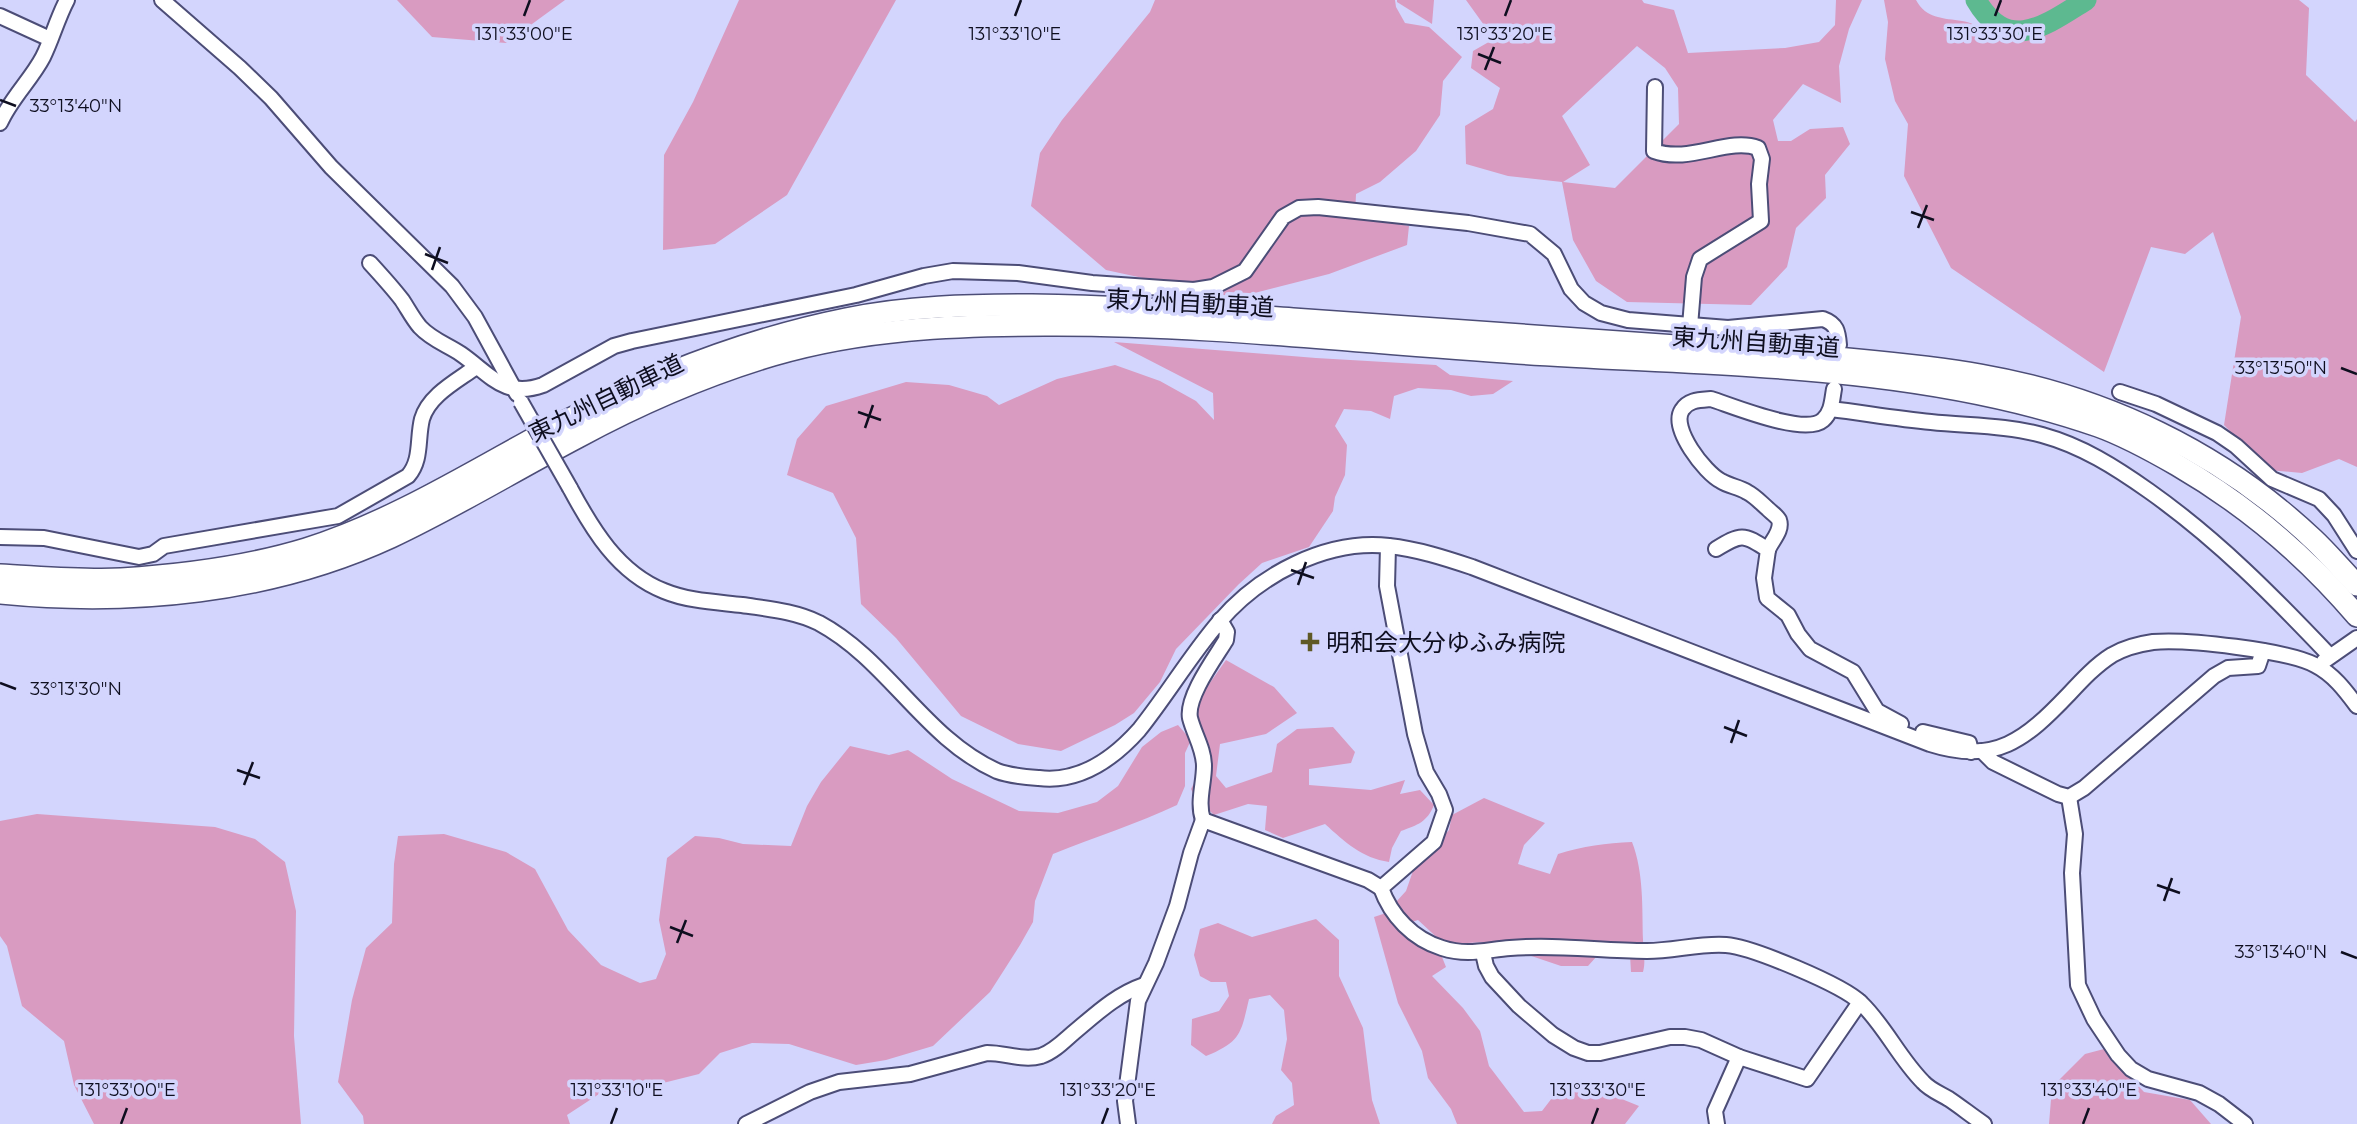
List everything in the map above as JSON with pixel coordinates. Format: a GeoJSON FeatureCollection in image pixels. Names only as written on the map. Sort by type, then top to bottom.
{"type":"FeatureCollection","features":[{"type":"Feature","properties":{"kind":"highway","name":"東九州自動車道"},"geometry":{"type":"LineString","coordinates":[[0,575],[119,579],[262,561],[308,548],[382,519],[634,387],[697,361],[778,334],[850,318],[902,309],[977,305],[1124,307],[1806,355],[1980,375],[2096,405],[2154,429],[2193,449],[2230,472],[2275,506],[2314,539],[2357,585]]}},
{"type":"Feature","properties":{"kind":"highway","name":"東九州自動車道"},"geometry":{"type":"LineString","coordinates":[[0,593],[56,598],[114,598],[193,592],[268,578],[387,539],[579,436],[639,407],[773,355],[891,332],[963,325],[1092,324],[1223,330],[1513,353],[1817,372],[1889,379],[2045,409],[2105,428],[2146,447],[2211,485],[2275,532],[2330,585],[2357,616]]}},
{"type":"Feature","properties":{"kind":"street"},"geometry":{"type":"LineString","coordinates":[[0,123],[5,110],[43,57],[67,0]]}},
{"type":"Feature","properties":{"kind":"street"},"geometry":{"type":"LineString","coordinates":[[162,0],[263,90],[331,167],[452,286],[475,317],[597,536],[631,572],[647,583],[680,596],[778,610],[816,622],[848,641],[871,661],[943,734],[999,771],[1046,779],[1085,772],[1100,765],[1124,746],[1160,704],[1220,620],[1262,584],[1295,564],[1342,548],[1364,545],[1388,546],[1472,566],[1930,744],[1955,751],[2002,747],[2028,734],[2093,670],[2113,655],[2146,643],[2164,641],[2263,651],[2297,658],[2317,666],[2338,683],[2357,706]]}},
{"type":"Feature","properties":{"kind":"street"},"geometry":{"type":"LineString","coordinates":[[0,16],[50,39]]}},
{"type":"Feature","properties":{"kind":"street"},"geometry":{"type":"LineString","coordinates":[[1655,87],[1654,151],[1663,155],[1693,154],[1747,144],[1759,148],[1762,159],[1759,184],[1761,221],[1700,259],[1694,277],[1690,326]]}},
{"type":"Feature","properties":{"kind":"street"},"geometry":{"type":"LineString","coordinates":[[370,263],[396,292],[423,330],[460,353],[500,384],[514,388],[543,385],[614,346],[632,341],[856,295],[924,276],[953,271],[1018,273],[1091,283],[1194,290],[1213,287],[1245,271],[1283,217],[1299,208],[1309,207],[1511,229],[1530,234],[1554,254],[1571,289],[1584,303],[1601,313],[1628,320],[1728,328],[1823,319],[1834,324],[1838,330],[1839,345]]}},
{"type":"Feature","properties":{"kind":"street"},"geometry":{"type":"LineString","coordinates":[[0,537],[44,538],[139,557],[153,554],[164,546],[338,516],[408,476],[416,467],[423,418],[434,398],[476,367]]}},
{"type":"Feature","properties":{"kind":"street"},"geometry":{"type":"LineString","coordinates":[[1833,389],[1831,409],[1819,423],[1788,423],[1711,399],[1685,405],[1679,415],[1680,431],[1693,453],[1720,481],[1753,496],[1778,518],[1778,533],[1768,550],[1765,578],[1768,598],[1788,615],[1810,649],[1853,672],[1877,711],[1886,717],[1929,734],[1969,743],[1993,762],[2069,797],[2084,788],[2214,676],[2228,668],[2258,666],[2263,651]]}},
{"type":"Feature","properties":{"kind":"street"},"geometry":{"type":"LineString","coordinates":[[2120,393],[2156,404],[2217,433],[2236,446],[2272,479],[2319,499],[2334,515],[2357,551]]}},
{"type":"Feature","properties":{"kind":"street"},"geometry":{"type":"LineString","coordinates":[[1831,409],[2018,430],[2079,447],[2120,471],[2200,529],[2333,654]]}},
{"type":"Feature","properties":{"kind":"street"},"geometry":{"type":"LineString","coordinates":[[1716,548],[1738,536],[1746,536],[1768,550]]}},
{"type":"Feature","properties":{"kind":"street"},"geometry":{"type":"LineString","coordinates":[[1381,888],[1434,842],[1445,810],[1426,772],[1415,734],[1388,596],[1388,546]]}},
{"type":"Feature","properties":{"kind":"street"},"geometry":{"type":"LineString","coordinates":[[1128,1124],[1125,1101],[1138,1001],[1156,963],[1177,906],[1203,820],[1199,808],[1204,762],[1189,716],[1190,704],[1226,640],[1227,632],[1220,620]]}},
{"type":"Feature","properties":{"kind":"street"},"geometry":{"type":"LineString","coordinates":[[2317,666],[2357,638]]}},
{"type":"Feature","properties":{"kind":"street"},"geometry":{"type":"LineString","coordinates":[[2069,797],[2075,834],[2072,873],[2078,985],[2094,1019],[2118,1055],[2131,1069],[2148,1079],[2199,1093],[2245,1124]]}},
{"type":"Feature","properties":{"kind":"street"},"geometry":{"type":"LineString","coordinates":[[1203,820],[1368,880],[1381,888],[1391,912],[1403,925],[1421,938],[1457,952],[1483,953],[1509,948],[1569,946],[1646,951],[1726,945],[1743,947],[1762,954],[1836,986],[1860,1002],[1925,1085],[1984,1124]]}},
{"type":"Feature","properties":{"kind":"street"},"geometry":{"type":"LineString","coordinates":[[1483,953],[1492,977],[1518,1006],[1553,1035],[1588,1053],[1600,1053],[1670,1037],[1685,1037],[1701,1040],[1740,1057],[1807,1079],[1860,1002]]}},
{"type":"Feature","properties":{"kind":"street"},"geometry":{"type":"LineString","coordinates":[[746,1124],[810,1092],[839,1082],[909,1074],[987,1053],[1017,1057],[1043,1056],[1103,1007],[1144,985]]}},
{"type":"Feature","properties":{"kind":"street"},"geometry":{"type":"LineString","coordinates":[[1717,1124],[1715,1111],[1740,1057]]}},
{"type":"Feature","properties":{"kind":"shaded area"},"geometry":{"type":"Polygon","coordinates":[[[397,0],[565,0],[506,43],[432,37],[397,0]]]}},
{"type":"Feature","properties":{"kind":"shaded area"},"geometry":{"type":"Polygon","coordinates":[[[739,0],[896,0],[787,195],[715,244],[663,250],[664,155],[693,102],[739,0]]]}},
{"type":"Feature","properties":{"kind":"shaded area"},"geometry":{"type":"Polygon","coordinates":[[[1155,0],[1395,0],[1405,23],[1429,27],[1462,57],[1443,81],[1440,115],[1416,151],[1380,182],[1356,194],[1355,216],[1409,226],[1407,245],[1329,274],[1235,298],[1106,270],[1031,206],[1040,153],[1062,120],[1150,12],[1155,0]]]}},
{"type":"Feature","properties":{"kind":"shaded area"},"geometry":{"type":"Polygon","coordinates":[[[1434,0],[1432,24],[1397,2],[1434,0]]]}},
{"type":"Feature","properties":{"kind":"shaded area"},"geometry":{"type":"Polygon","coordinates":[[[1466,0],[1642,0],[1644,3],[1674,10],[1688,53],[1785,48],[1819,42],[1835,25],[1836,0],[1862,0],[1849,29],[1839,66],[1841,103],[1803,84],[1773,120],[1778,141],[1791,141],[1810,129],[1843,127],[1850,144],[1825,175],[1826,198],[1796,228],[1787,267],[1751,305],[1627,302],[1596,281],[1573,240],[1562,182],[1508,176],[1466,164],[1465,126],[1493,109],[1500,88],[1471,68],[1473,51],[1494,39],[1466,0]],[[1637,46],[1562,116],[1590,165],[1563,182],[1615,188],[1679,124],[1678,88],[1665,68],[1637,46]]]}},
{"type":"Feature","properties":{"kind":"shaded area"},"geometry":{"type":"Polygon","coordinates":[[[1884,0],[1916,0],[1930,14],[1968,22],[1985,29],[1988,0],[2299,0],[2309,8],[2306,75],[2355,122],[2357,119],[2357,467],[2339,459],[2302,473],[2268,470],[2224,425],[2241,317],[2213,232],[2185,254],[2151,247],[2104,372],[1951,268],[1904,176],[1908,124],[1895,101],[1885,59],[1888,22],[1884,0]]]}},
{"type":"Feature","properties":{"kind":"shaded area"},"geometry":{"type":"Polygon","coordinates":[[[1114,342],[1436,365],[1450,375],[1513,381],[1493,394],[1471,396],[1451,390],[1418,388],[1394,396],[1390,419],[1371,411],[1344,409],[1335,426],[1347,445],[1345,475],[1335,497],[1333,511],[1309,547],[1262,563],[1239,584],[1176,649],[1160,682],[1134,713],[1061,751],[1018,744],[961,716],[896,638],[861,604],[856,538],[833,493],[787,475],[797,439],[826,406],[906,382],[949,385],[987,396],[999,405],[1057,379],[1115,365],[1160,381],[1196,401],[1214,420],[1213,393],[1114,342]]]}},
{"type":"Feature","properties":{"kind":"shaded area"},"geometry":{"type":"Polygon","coordinates":[[[1226,660],[1274,687],[1297,713],[1266,734],[1220,744],[1216,776],[1226,788],[1272,772],[1277,744],[1297,729],[1333,727],[1355,752],[1351,763],[1309,769],[1309,785],[1371,790],[1405,780],[1400,794],[1420,790],[1434,805],[1421,822],[1401,831],[1392,848],[1389,862],[1362,853],[1325,824],[1283,838],[1265,830],[1267,806],[1248,804],[1214,815],[1195,797],[1191,789],[1202,767],[1197,718],[1199,706],[1202,694],[1226,660]]]}},
{"type":"Feature","properties":{"kind":"shaded area"},"geometry":{"type":"Polygon","coordinates":[[[1178,725],[1191,740],[1185,753],[1185,786],[1177,805],[1053,854],[1035,901],[1033,922],[1020,945],[990,992],[933,1046],[886,1060],[856,1065],[789,1044],[752,1043],[720,1053],[699,1074],[631,1091],[599,1094],[567,1115],[570,1124],[364,1124],[363,1116],[338,1082],[352,1000],[366,948],[392,923],[398,836],[444,834],[506,852],[535,869],[568,930],[601,965],[640,983],[656,979],[666,954],[659,920],[667,858],[695,836],[743,844],[791,846],[807,806],[821,782],[850,746],[889,755],[908,750],[952,779],[1019,811],[1058,813],[1097,802],[1118,786],[1142,747],[1161,732],[1178,725]]]}},
{"type":"Feature","properties":{"kind":"shaded area"},"geometry":{"type":"Polygon","coordinates":[[[1484,798],[1545,823],[1524,845],[1518,864],[1550,874],[1558,854],[1595,845],[1632,842],[1642,891],[1643,972],[1631,972],[1630,955],[1597,956],[1588,966],[1561,966],[1490,942],[1444,944],[1418,920],[1397,927],[1415,942],[1442,957],[1446,967],[1432,976],[1463,1008],[1480,1031],[1489,1066],[1524,1112],[1542,1111],[1552,1098],[1575,1080],[1639,1106],[1625,1124],[1457,1124],[1451,1109],[1428,1078],[1422,1051],[1398,1003],[1374,917],[1386,913],[1406,891],[1414,868],[1449,830],[1452,815],[1484,798]]]}},
{"type":"Feature","properties":{"kind":"shaded area"},"geometry":{"type":"Polygon","coordinates":[[[37,814],[215,827],[255,839],[285,862],[296,911],[294,1036],[301,1124],[94,1124],[74,1085],[64,1041],[22,1006],[7,946],[0,936],[0,821],[37,814]]]}},
{"type":"Feature","properties":{"kind":"shaded area"},"geometry":{"type":"Polygon","coordinates":[[[1316,919],[1339,940],[1339,976],[1363,1028],[1372,1100],[1380,1124],[1272,1124],[1276,1116],[1294,1105],[1292,1083],[1281,1070],[1287,1039],[1284,1010],[1270,995],[1249,999],[1238,1035],[1226,1046],[1206,1056],[1191,1045],[1192,1019],[1219,1011],[1229,996],[1226,982],[1211,982],[1200,976],[1194,955],[1200,929],[1218,923],[1252,937],[1316,919]]]}},
{"type":"Feature","properties":{"kind":"shaded area"},"geometry":{"type":"Polygon","coordinates":[[[2104,1049],[2144,1092],[2190,1100],[2211,1124],[2049,1124],[2052,1087],[2085,1054],[2104,1049]]]}},
{"type":"Feature","properties":{"kind":"waterway"},"geometry":{"type":"LineString","coordinates":[[1976,0],[1988,17],[2001,27],[2014,31],[2042,25],[2086,0]]}},
{"type":"Feature","properties":{"kind":"place","name":"明和会大分ゆふみ病院"},"geometry":{"type":"Point","coordinates":[1310,642]}}]}
